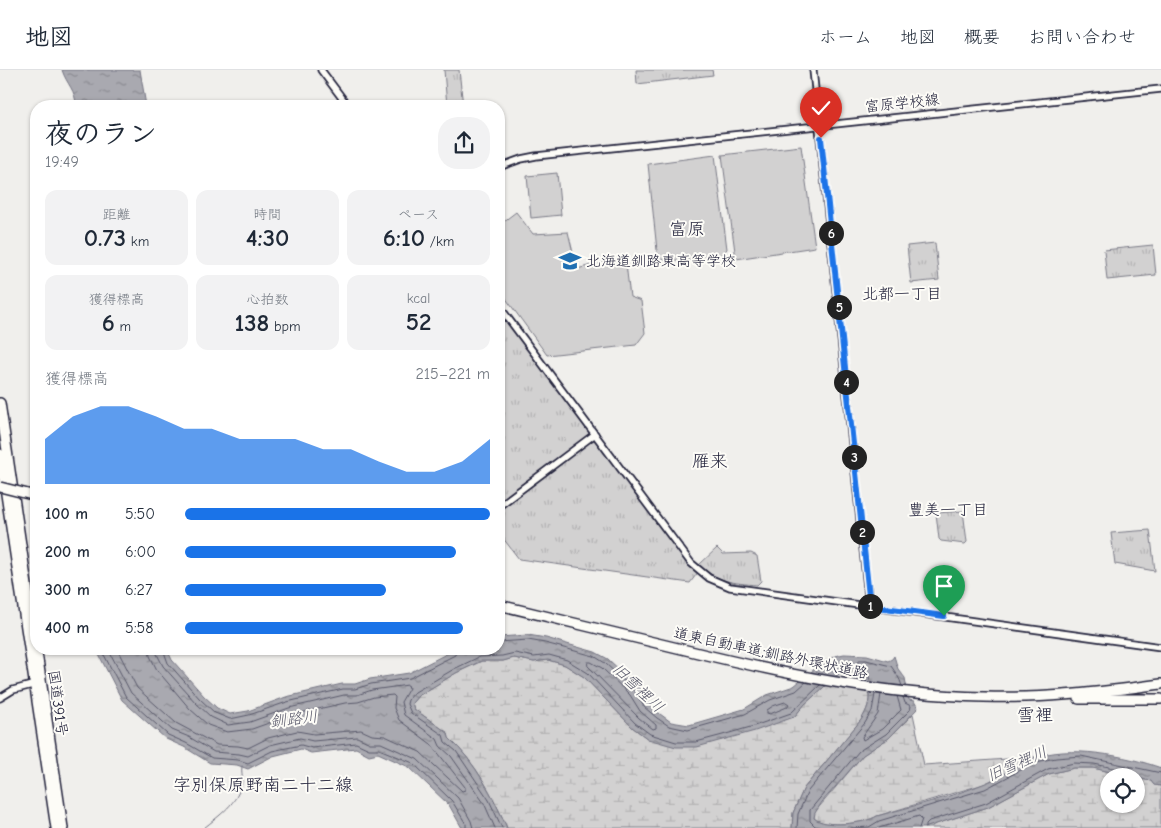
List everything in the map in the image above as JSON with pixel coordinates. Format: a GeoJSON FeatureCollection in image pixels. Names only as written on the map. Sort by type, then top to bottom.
{"type":"FeatureCollection","features":[{"type":"Feature","properties":{"kind":"highway","name":"国道391号"},"geometry":{"type":"LineString","coordinates":[[0,403],[30,631]]}},
{"type":"Feature","properties":{"kind":"highway","name":"国道391号"},"geometry":{"type":"LineString","coordinates":[[0,454],[30,640]]}},
{"type":"Feature","properties":{"kind":"highway"},"geometry":{"type":"LineString","coordinates":[[0,485],[30,491]]}},
{"type":"Feature","properties":{"kind":"highway"},"geometry":{"type":"LineString","coordinates":[[0,485],[30,494]]}},
{"type":"Feature","properties":{"kind":"highway","name":"道東自動車道;釧路外環状道路"},"geometry":{"type":"LineString","coordinates":[[505,602],[713,654]]}},
{"type":"Feature","properties":{"kind":"highway","name":"道東自動車道;釧路外環状道路"},"geometry":{"type":"LineString","coordinates":[[505,606],[777,668],[828,678],[924,692],[1018,698],[1092,693],[1161,682]]}},
{"type":"Feature","properties":{"kind":"highway","name":"国道391号"},"geometry":{"type":"LineString","coordinates":[[32,655],[63,828]]}},
{"type":"Feature","properties":{"kind":"highway","name":"国道391号"},"geometry":{"type":"LineString","coordinates":[[33,655],[56,828]]}},
{"type":"Feature","properties":{"kind":"highway","name":"道東自動車道;釧路外環状道路"},"geometry":{"type":"LineString","coordinates":[[924,692],[983,694],[1054,692],[1161,682]]}},
{"type":"Feature","properties":{"kind":"highway"},"geometry":{"type":"LineString","coordinates":[[1018,698],[1161,699]]}},
{"type":"Feature","properties":{"kind":"street"},"geometry":{"type":"LineString","coordinates":[[321,70],[344,100]]}},
{"type":"Feature","properties":{"kind":"street"},"geometry":{"type":"LineString","coordinates":[[813,70],[870,606]]}},
{"type":"Feature","properties":{"kind":"street","name":"富原学校線"},"geometry":{"type":"LineString","coordinates":[[505,165],[536,156],[1161,88]]}},
{"type":"Feature","properties":{"kind":"street"},"geometry":{"type":"LineString","coordinates":[[505,314],[691,563],[709,578],[730,587],[1161,647]]}},
{"type":"Feature","properties":{"kind":"street"},"geometry":{"type":"LineString","coordinates":[[505,502],[595,434]]}},
{"type":"Feature","properties":{"kind":"street"},"geometry":{"type":"LineString","coordinates":[[0,698],[12,690],[37,684]]}},
{"type":"Feature","properties":{"kind":"green space"},"geometry":{"type":"Polygon","coordinates":[[[444,70],[459,70],[462,100],[446,100],[444,70]]]}},
{"type":"Feature","properties":{"kind":"green space"},"geometry":{"type":"Polygon","coordinates":[[[636,70],[712,70],[713,75],[637,84],[636,70]]]}},
{"type":"Feature","properties":{"kind":"green space"},"geometry":{"type":"Polygon","coordinates":[[[801,146],[815,247],[736,259],[722,155],[801,146]]]}},
{"type":"Feature","properties":{"kind":"green space"},"geometry":{"type":"Polygon","coordinates":[[[715,155],[727,249],[716,260],[658,260],[648,164],[715,155]]]}},
{"type":"Feature","properties":{"kind":"green space"},"geometry":{"type":"Polygon","coordinates":[[[557,173],[561,215],[531,218],[527,176],[557,173]]]}},
{"type":"Feature","properties":{"kind":"green space"},"geometry":{"type":"Polygon","coordinates":[[[516,212],[533,234],[568,232],[577,269],[625,256],[630,297],[641,301],[645,333],[636,345],[547,355],[505,297],[505,220],[516,212]]]}},
{"type":"Feature","properties":{"kind":"green space"},"geometry":{"type":"Polygon","coordinates":[[[935,243],[939,280],[911,283],[907,246],[935,243]]]}},
{"type":"Feature","properties":{"kind":"green space"},"geometry":{"type":"Polygon","coordinates":[[[1153,245],[1156,275],[1107,280],[1104,250],[1153,245]]]}},
{"type":"Feature","properties":{"kind":"green space"},"geometry":{"type":"Polygon","coordinates":[[[505,314],[699,571],[690,583],[519,559],[505,541],[505,314]]]}},
{"type":"Feature","properties":{"kind":"green space"},"geometry":{"type":"Polygon","coordinates":[[[963,511],[967,542],[965,544],[941,541],[939,539],[936,513],[963,511]]]}},
{"type":"Feature","properties":{"kind":"green space"},"geometry":{"type":"Polygon","coordinates":[[[1150,530],[1155,571],[1115,564],[1111,533],[1150,530]]]}},
{"type":"Feature","properties":{"kind":"green space"},"geometry":{"type":"Polygon","coordinates":[[[717,548],[723,554],[751,553],[757,556],[761,581],[757,585],[726,581],[706,571],[699,565],[717,548]]]}},
{"type":"Feature","properties":{"kind":"green space"},"geometry":{"type":"Polygon","coordinates":[[[514,658],[534,662],[548,660],[565,665],[584,677],[632,727],[648,739],[794,717],[805,704],[843,670],[855,668],[865,680],[869,699],[868,706],[861,720],[804,788],[793,813],[792,828],[507,828],[490,792],[476,769],[449,738],[448,733],[414,709],[412,703],[418,696],[456,673],[482,661],[503,661],[514,658]]]}},
{"type":"Feature","properties":{"kind":"green space"},"geometry":{"type":"Polygon","coordinates":[[[913,714],[924,765],[1035,757],[984,784],[864,821],[835,824],[819,821],[814,818],[814,813],[863,755],[889,738],[913,714]]]}},
{"type":"Feature","properties":{"kind":"green space"},"geometry":{"type":"Polygon","coordinates":[[[1074,768],[1100,770],[1100,813],[1145,813],[1145,780],[1151,781],[1154,785],[1161,786],[1161,828],[924,828],[988,807],[1049,774],[1074,768]]]}},
{"type":"Feature","properties":{"kind":"water"},"geometry":{"type":"Polygon","coordinates":[[[62,70],[140,70],[145,100],[76,100],[62,70]]]}},
{"type":"Feature","properties":{"kind":"water"},"geometry":{"type":"Polygon","coordinates":[[[528,635],[546,638],[595,652],[608,659],[639,688],[648,703],[660,714],[671,722],[689,725],[744,709],[767,695],[794,686],[822,663],[835,656],[844,654],[867,655],[888,661],[894,656],[898,669],[905,678],[909,700],[914,701],[918,708],[889,738],[863,755],[822,802],[814,818],[826,823],[845,824],[864,821],[944,798],[990,781],[1034,758],[1063,752],[1098,753],[1132,759],[1161,768],[1161,786],[1154,785],[1151,781],[1145,780],[1145,768],[1100,768],[1100,770],[1074,768],[1049,774],[988,807],[924,828],[792,828],[793,813],[804,788],[861,720],[868,706],[869,693],[865,680],[855,668],[843,670],[805,704],[794,717],[755,731],[697,747],[676,747],[648,739],[632,727],[584,677],[565,665],[548,660],[534,662],[514,658],[503,661],[481,661],[456,673],[418,696],[412,703],[414,709],[448,733],[449,738],[476,769],[490,792],[507,828],[462,828],[449,805],[409,767],[378,753],[369,755],[356,748],[311,753],[301,749],[273,756],[248,769],[237,765],[210,763],[184,747],[166,739],[122,700],[99,655],[170,655],[204,696],[217,708],[230,714],[248,711],[286,697],[342,684],[355,684],[370,679],[409,673],[444,655],[505,655],[505,637],[528,635]]]}},
{"type":"Feature","properties":{"kind":"waterway"},"geometry":{"type":"LineString","coordinates":[[204,828],[228,808],[237,796],[242,782],[242,766]]}},
{"type":"Feature","properties":{"kind":"place","name":"北海道釧路東高等学校"},"geometry":{"type":"Point","coordinates":[570,261]}},
{"type":"Feature","properties":{"kind":"district","name":"富原"},"geometry":{"type":"Point","coordinates":[687,229]}},
{"type":"Feature","properties":{"kind":"district","name":"北都一丁目"},"geometry":{"type":"Point","coordinates":[902,294]}},
{"type":"Feature","properties":{"kind":"district","name":"雁来"},"geometry":{"type":"Point","coordinates":[710,461]}},
{"type":"Feature","properties":{"kind":"district","name":"豊美一丁目"},"geometry":{"type":"Point","coordinates":[948,510]}},
{"type":"Feature","properties":{"kind":"district","name":"雪裡"},"geometry":{"type":"Point","coordinates":[1035,715]}},
{"type":"Feature","properties":{"kind":"district","name":"字別保原野南二十二線"},"geometry":{"type":"Point","coordinates":[263,785]}},
{"type":"Feature","properties":{"kind":"route"},"geometry":{"type":"LineString","coordinates":[[821,138],[870,606],[944,616]]}},
{"type":"Feature","properties":{"kind":"water label","name":"旧雪裡川"},"geometry":{"type":"Point","coordinates":[638,688]}},
{"type":"Feature","properties":{"kind":"water label","name":"釧路川"},"geometry":{"type":"Point","coordinates":[294,719]}},
{"type":"Feature","properties":{"kind":"water label","name":"旧雪裡川"},"geometry":{"type":"Point","coordinates":[1017,764]}}]}
